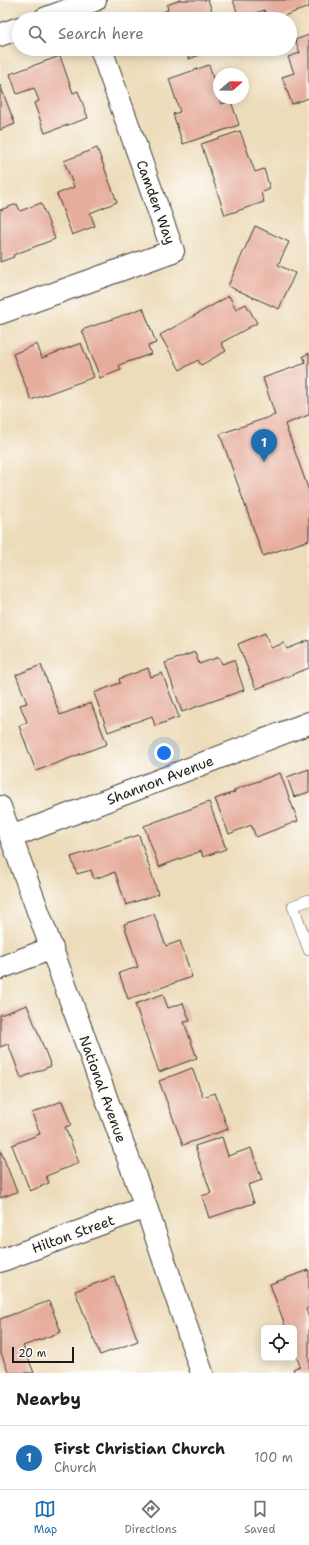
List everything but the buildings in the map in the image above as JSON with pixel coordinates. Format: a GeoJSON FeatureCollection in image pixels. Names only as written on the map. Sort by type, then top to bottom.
{"type":"FeatureCollection","features":[{"type":"Feature","properties":{"kind":"street"},"geometry":{"type":"LineString","coordinates":[[68,12],[88,6]]}},
{"type":"Feature","properties":{"kind":"street"},"geometry":{"type":"LineString","coordinates":[[0,35],[12,31]]}},
{"type":"Feature","properties":{"kind":"street","name":"Camden Way"},"geometry":{"type":"LineString","coordinates":[[0,313],[173,251],[103,56]]}},
{"type":"Feature","properties":{"kind":"street","name":"Shannon Avenue"},"geometry":{"type":"LineString","coordinates":[[11,837],[309,723]]}},
{"type":"Feature","properties":{"kind":"street","name":"National Avenue"},"geometry":{"type":"LineString","coordinates":[[0,807],[146,1207],[202,1373]]}},
{"type":"Feature","properties":{"kind":"street"},"geometry":{"type":"LineString","coordinates":[[0,968],[52,948]]}},
{"type":"Feature","properties":{"kind":"street","name":"Hilton Street"},"geometry":{"type":"LineString","coordinates":[[0,1261],[146,1207]]}},
{"type":"Feature","properties":{"kind":"lane"},"geometry":{"type":"LineString","coordinates":[[309,900],[293,906],[309,950]]}},
{"type":"Feature","properties":{"kind":"place","name":"First Christian Church"},"geometry":{"type":"Point","coordinates":[264,462]}}]}
